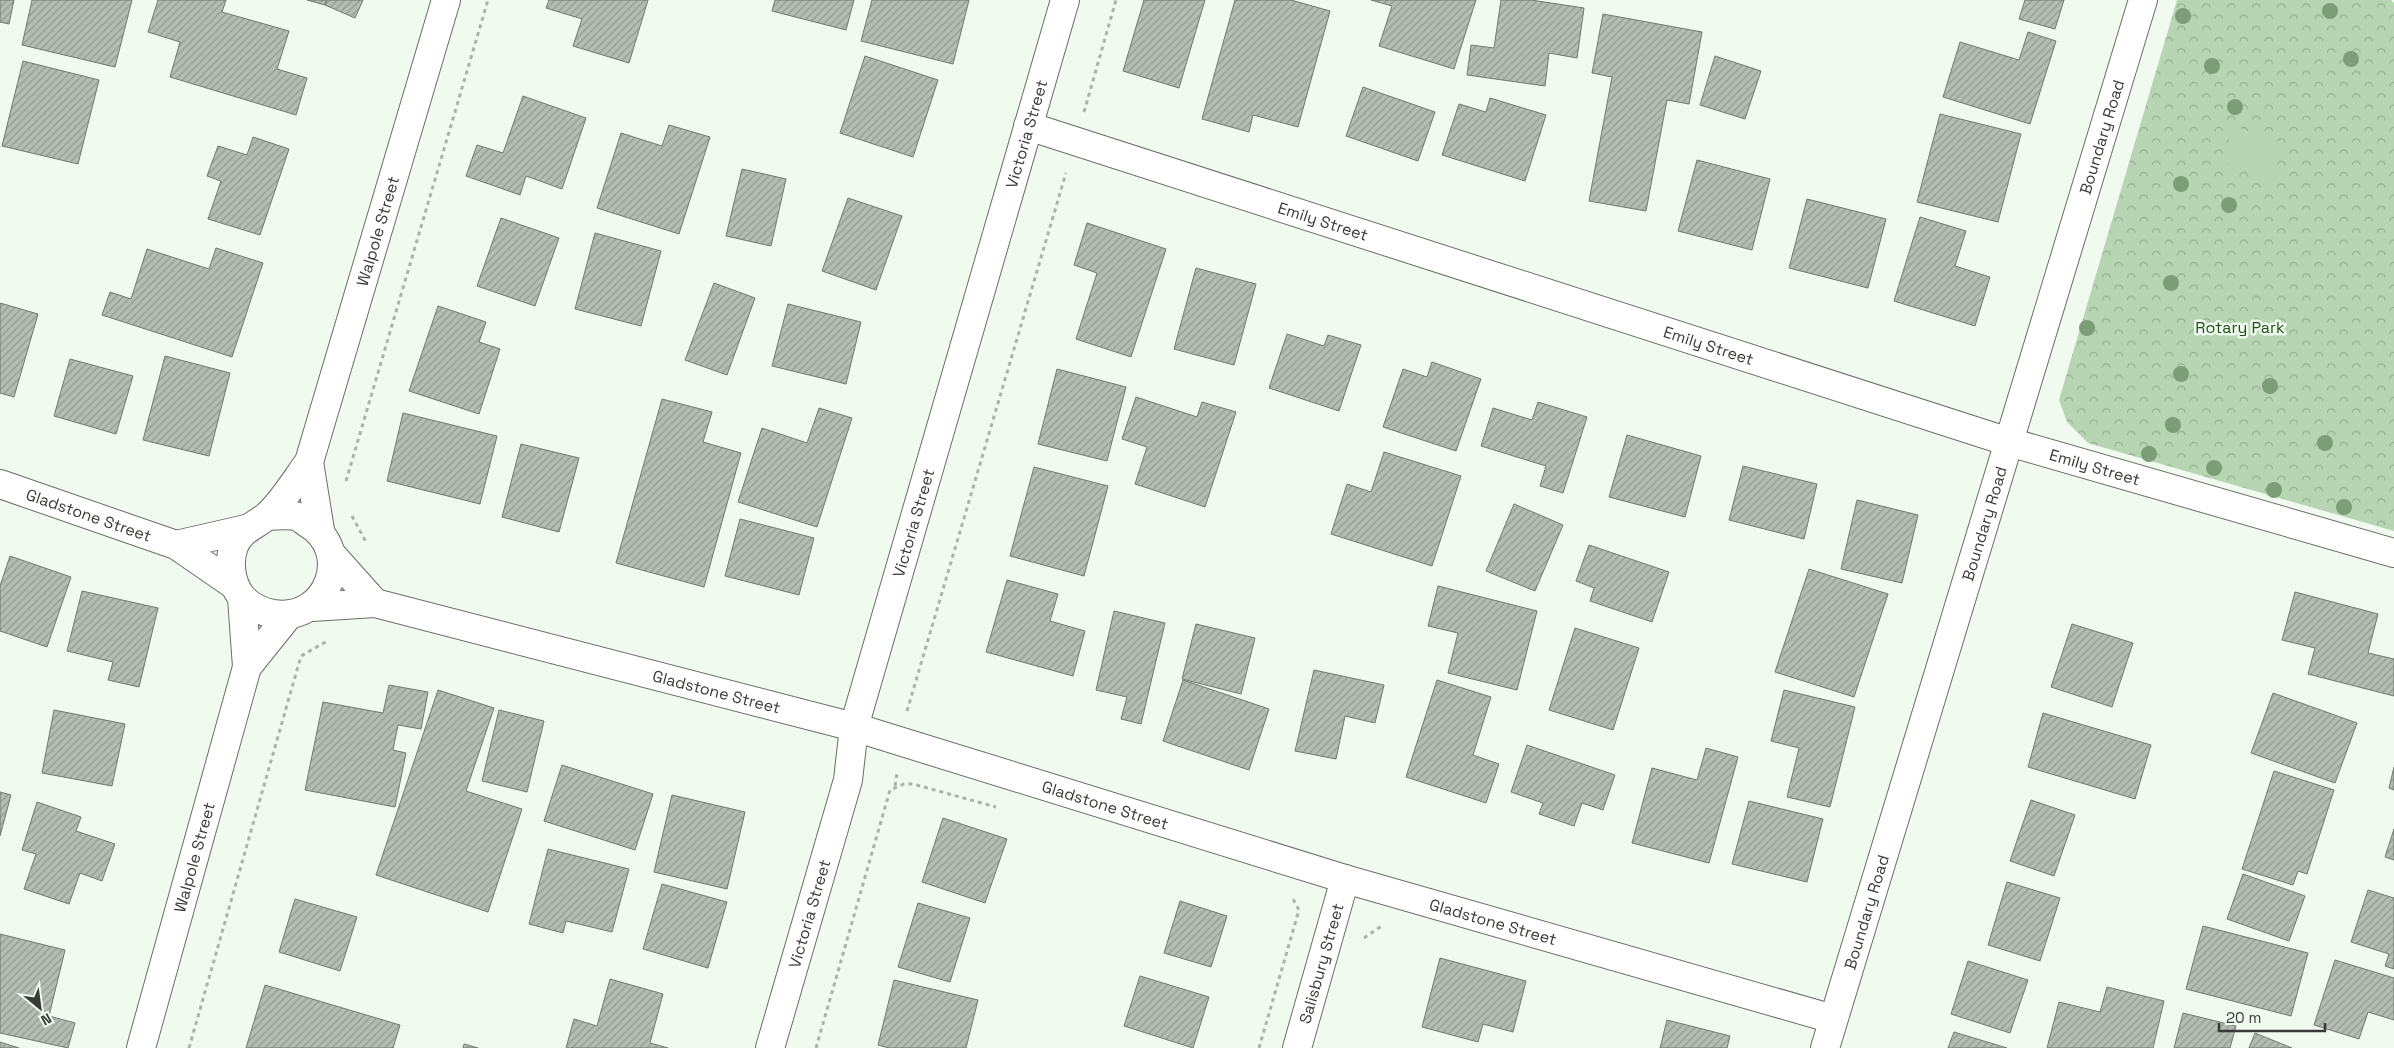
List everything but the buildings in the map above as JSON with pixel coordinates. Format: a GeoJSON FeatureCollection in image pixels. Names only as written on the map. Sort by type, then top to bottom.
{"type":"FeatureCollection","features":[{"type":"Feature","properties":{"kind":"street","name":"Walpole Street"},"geometry":{"type":"LineString","coordinates":[[257,522],[309,462],[446,0]]}},
{"type":"Feature","properties":{"kind":"street","name":"Victoria Street"},"geometry":{"type":"LineString","coordinates":[[770,1048],[848,780],[854,727],[1065,0]]}},
{"type":"Feature","properties":{"kind":"street","name":"Boundary Road"},"geometry":{"type":"LineString","coordinates":[[1825,1048],[2143,0]]}},
{"type":"Feature","properties":{"kind":"street","name":"Emily Street"},"geometry":{"type":"LineString","coordinates":[[1028,126],[2010,442],[2394,553]]}},
{"type":"Feature","properties":{"kind":"street","name":"Walpole Street"},"geometry":{"type":"LineString","coordinates":[[309,462],[320,530]]}},
{"type":"Feature","properties":{"kind":"street","name":"Gladstone Street"},"geometry":{"type":"LineString","coordinates":[[0,484],[176,545],[238,591]]}},
{"type":"Feature","properties":{"kind":"street"},"geometry":{"type":"LineString","coordinates":[[176,545],[257,522],[296,516],[320,530],[333,556],[375,603]]}},
{"type":"Feature","properties":{"kind":"street"},"geometry":{"type":"LineString","coordinates":[[257,522],[234,546],[230,565],[238,591],[262,612],[300,611],[330,584],[333,556]]}},
{"type":"Feature","properties":{"kind":"street","name":"Walpole Street"},"geometry":{"type":"LineString","coordinates":[[141,1048],[247,667],[238,591]]}},
{"type":"Feature","properties":{"kind":"street","name":"Gladstone Street"},"geometry":{"type":"LineString","coordinates":[[300,611],[375,603],[854,727],[1345,879],[1833,1019]]}},
{"type":"Feature","properties":{"kind":"street","name":"Walpole Street"},"geometry":{"type":"LineString","coordinates":[[247,667],[300,611]]}},
{"type":"Feature","properties":{"kind":"street","name":"Salisbury Street"},"geometry":{"type":"LineString","coordinates":[[1297,1048],[1345,879]]}},
{"type":"Feature","properties":{"kind":"path"},"geometry":{"type":"LineString","coordinates":[[896,786],[900,740],[908,706],[1116,0]]}},
{"type":"Feature","properties":{"kind":"path"},"geometry":{"type":"LineString","coordinates":[[816,1048],[890,790]]}},
{"type":"Feature","properties":{"kind":"path"},"geometry":{"type":"LineString","coordinates":[[1259,1048],[1299,910]]}},
{"type":"Feature","properties":{"kind":"green space","name":"Rotary Park"},"geometry":{"type":"Polygon","coordinates":[[[2177,0],[2391,0],[2394,3],[2394,531],[2088,443],[2067,422],[2059,400],[2177,0]]]}},
{"type":"Feature","properties":{"kind":"green space"},"geometry":{"type":"Polygon","coordinates":[[[2234,126],[2285,144],[2272,180],[2221,162],[2234,126]]]}}]}
